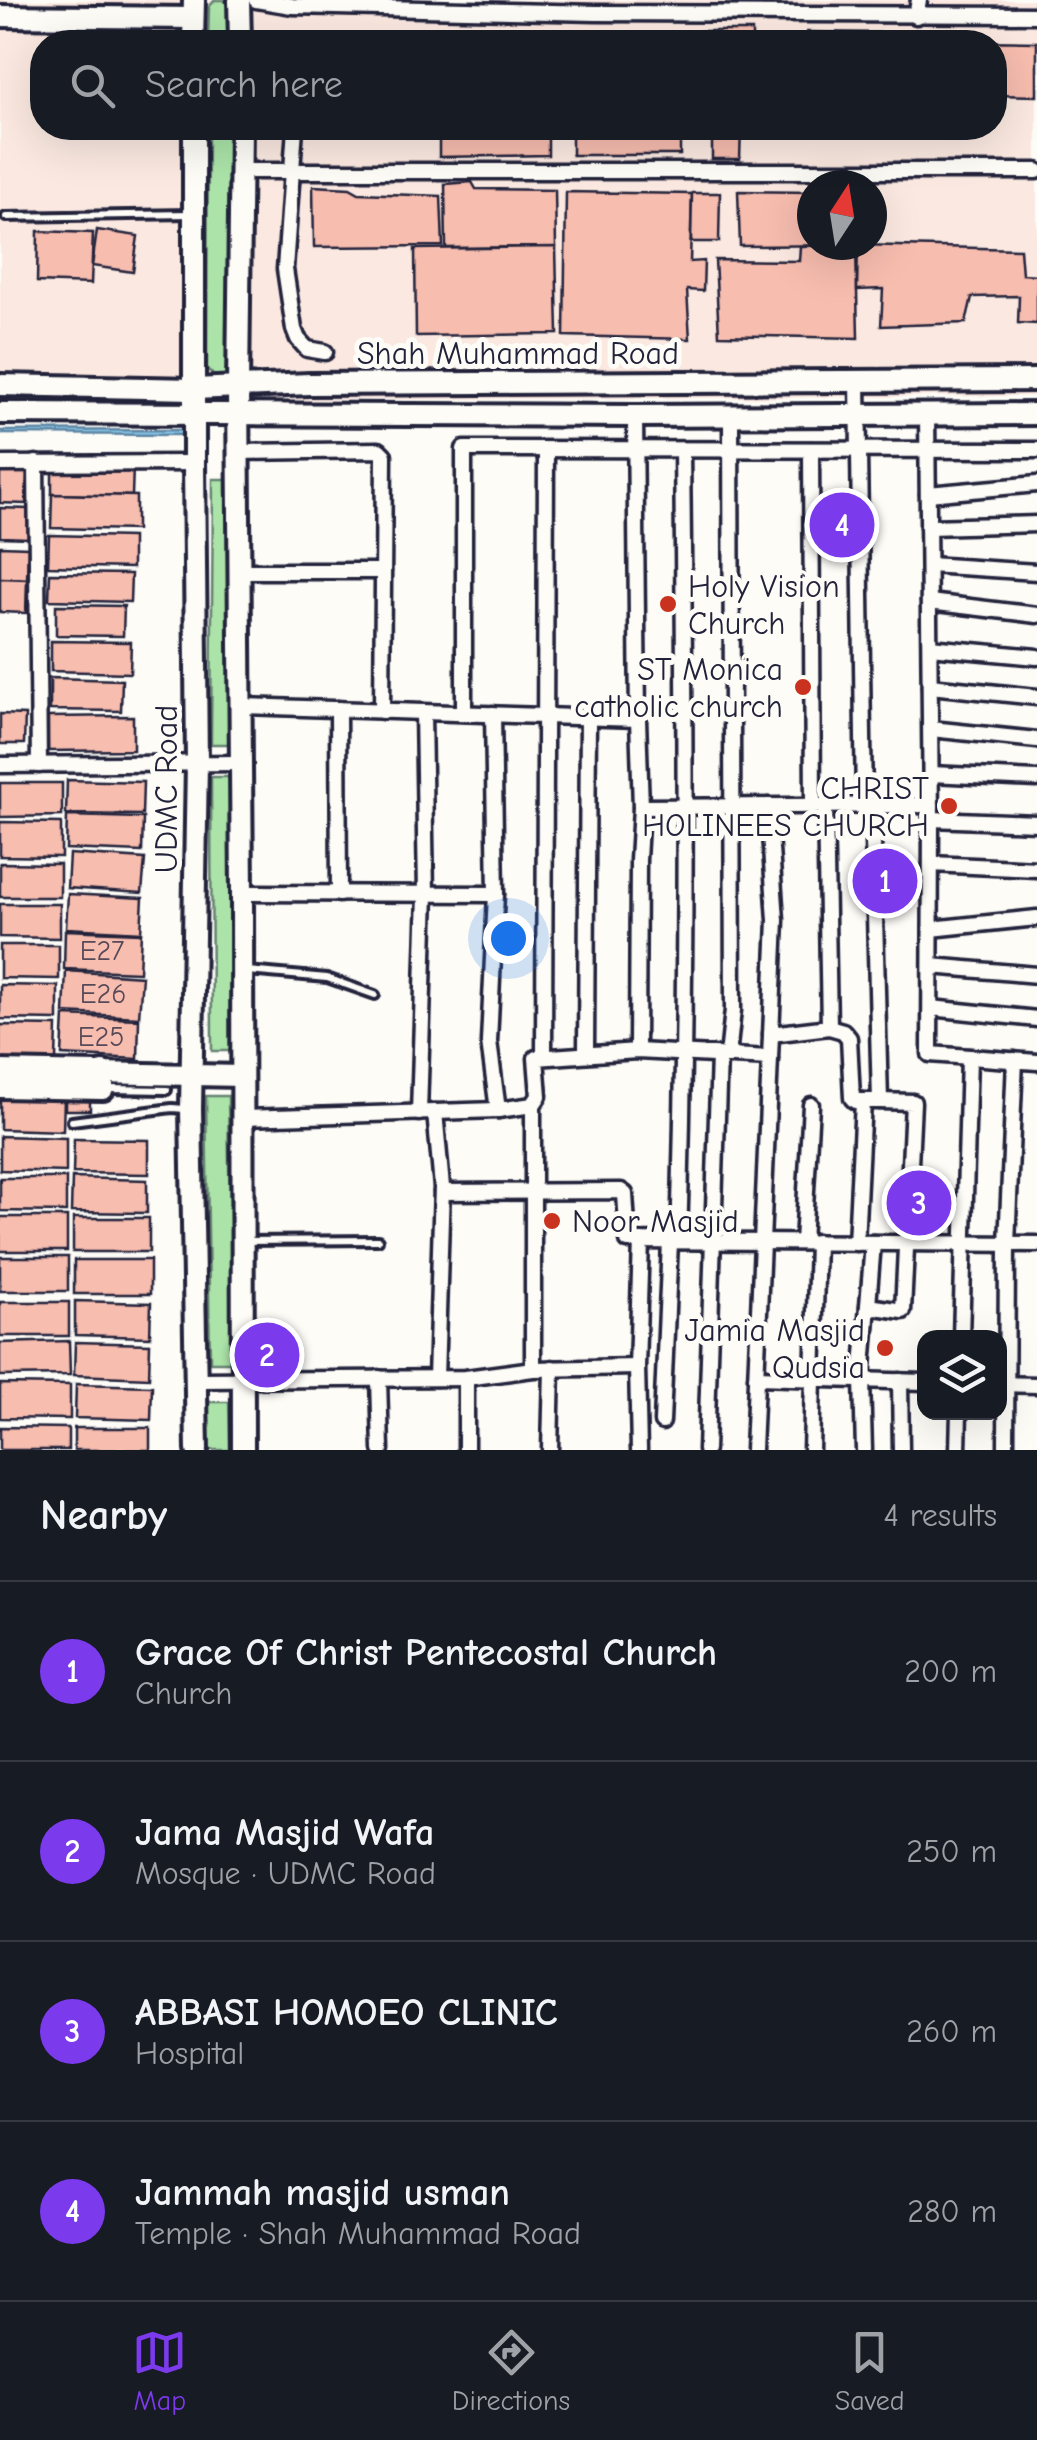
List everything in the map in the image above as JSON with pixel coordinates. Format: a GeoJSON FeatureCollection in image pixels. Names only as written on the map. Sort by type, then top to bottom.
{"type":"FeatureCollection","features":[{"type":"Feature","properties":{"kind":"main road"},"geometry":{"type":"LineString","coordinates":[[239,0],[240,30]]}},
{"type":"Feature","properties":{"kind":"main road"},"geometry":{"type":"LineString","coordinates":[[0,16],[194,9]]}},
{"type":"Feature","properties":{"kind":"main road","name":"UDMC Road"},"geometry":{"type":"LineString","coordinates":[[194,140],[198,764],[191,1109],[197,1450]]}},
{"type":"Feature","properties":{"kind":"main road"},"geometry":{"type":"LineString","coordinates":[[241,140],[238,388],[243,1450]]}},
{"type":"Feature","properties":{"kind":"main road"},"geometry":{"type":"LineString","coordinates":[[1008,380],[1008,414]]}},
{"type":"Feature","properties":{"kind":"main road","name":"Shah Muhammad Road"},"geometry":{"type":"LineString","coordinates":[[0,385],[195,389],[302,384],[1037,380]]}},
{"type":"Feature","properties":{"kind":"main road"},"geometry":{"type":"LineString","coordinates":[[296,415],[285,398],[289,388],[302,384]]}},
{"type":"Feature","properties":{"kind":"main road"},"geometry":{"type":"LineString","coordinates":[[168,387],[179,400],[170,413]]}},
{"type":"Feature","properties":{"kind":"main road","name":"Shah Muhammad Road"},"geometry":{"type":"LineString","coordinates":[[0,413],[1037,414]]}},
{"type":"Feature","properties":{"kind":"main road"},"geometry":{"type":"LineString","coordinates":[[0,1072],[103,1080]]}},
{"type":"Feature","properties":{"kind":"main road"},"geometry":{"type":"LineString","coordinates":[[0,1088],[191,1074],[242,1076]]}},
{"type":"Feature","properties":{"kind":"street"},"geometry":{"type":"LineString","coordinates":[[256,0],[917,8],[1037,15]]}},
{"type":"Feature","properties":{"kind":"street"},"geometry":{"type":"LineString","coordinates":[[295,140],[286,269],[294,329],[302,346],[318,351],[302,384]]}},
{"type":"Feature","properties":{"kind":"street"},"geometry":{"type":"LineString","coordinates":[[241,171],[1037,171]]}},
{"type":"Feature","properties":{"kind":"street"},"geometry":{"type":"LineString","coordinates":[[858,380],[880,1101]]}},
{"type":"Feature","properties":{"kind":"street"},"geometry":{"type":"LineString","coordinates":[[926,414],[931,729],[930,1054],[1037,1062]]}},
{"type":"Feature","properties":{"kind":"street"},"geometry":{"type":"LineString","coordinates":[[706,1450],[724,1056],[733,1010],[731,415]]}},
{"type":"Feature","properties":{"kind":"street"},"geometry":{"type":"LineString","coordinates":[[635,416],[641,807],[637,1051]]}},
{"type":"Feature","properties":{"kind":"street"},"geometry":{"type":"LineString","coordinates":[[464,714],[464,450],[1037,450]]}},
{"type":"Feature","properties":{"kind":"street"},"geometry":{"type":"LineString","coordinates":[[544,1058],[546,450]]}},
{"type":"Feature","properties":{"kind":"street"},"geometry":{"type":"LineString","coordinates":[[662,1422],[685,1054],[682,450]]}},
{"type":"Feature","properties":{"kind":"street"},"geometry":{"type":"LineString","coordinates":[[811,450],[819,806],[829,1026]]}},
{"type":"Feature","properties":{"kind":"street"},"geometry":{"type":"LineString","coordinates":[[239,452],[382,451],[382,711]]}},
{"type":"Feature","properties":{"kind":"street"},"geometry":{"type":"LineString","coordinates":[[36,462],[39,765]]}},
{"type":"Feature","properties":{"kind":"street"},"geometry":{"type":"LineString","coordinates":[[0,464],[194,463]]}},
{"type":"Feature","properties":{"kind":"street"},"geometry":{"type":"LineString","coordinates":[[928,494],[1037,484]]}},
{"type":"Feature","properties":{"kind":"street"},"geometry":{"type":"LineString","coordinates":[[928,527],[1037,524]]}},
{"type":"Feature","properties":{"kind":"street"},"geometry":{"type":"LineString","coordinates":[[929,565],[1037,572]]}},
{"type":"Feature","properties":{"kind":"street"},"geometry":{"type":"LineString","coordinates":[[240,571],[383,571]]}},
{"type":"Feature","properties":{"kind":"street"},"geometry":{"type":"LineString","coordinates":[[929,602],[1037,615]]}},
{"type":"Feature","properties":{"kind":"street"},"geometry":{"type":"LineString","coordinates":[[930,646],[1037,657]]}},
{"type":"Feature","properties":{"kind":"street"},"geometry":{"type":"LineString","coordinates":[[930,686],[1037,698]]}},
{"type":"Feature","properties":{"kind":"street"},"geometry":{"type":"LineString","coordinates":[[241,706],[638,719]]}},
{"type":"Feature","properties":{"kind":"street"},"geometry":{"type":"LineString","coordinates":[[338,710],[339,894]]}},
{"type":"Feature","properties":{"kind":"street"},"geometry":{"type":"LineString","coordinates":[[423,712],[427,1113],[442,1192],[436,1378]]}},
{"type":"Feature","properties":{"kind":"street"},"geometry":{"type":"LineString","coordinates":[[493,714],[496,894],[490,1042],[498,1110]]}},
{"type":"Feature","properties":{"kind":"street"},"geometry":{"type":"LineString","coordinates":[[586,1054],[588,717]]}},
{"type":"Feature","properties":{"kind":"street"},"geometry":{"type":"LineString","coordinates":[[931,729],[1037,740]]}},
{"type":"Feature","properties":{"kind":"street"},"geometry":{"type":"LineString","coordinates":[[0,765],[242,763]]}},
{"type":"Feature","properties":{"kind":"street"},"geometry":{"type":"LineString","coordinates":[[931,774],[1037,779]]}},
{"type":"Feature","properties":{"kind":"street"},"geometry":{"type":"LineString","coordinates":[[641,807],[868,805],[1037,823]]}},
{"type":"Feature","properties":{"kind":"street"},"geometry":{"type":"LineString","coordinates":[[753,1450],[776,920],[768,806]]}},
{"type":"Feature","properties":{"kind":"street"},"geometry":{"type":"LineString","coordinates":[[931,864],[1037,869]]}},
{"type":"Feature","properties":{"kind":"street"},"geometry":{"type":"LineString","coordinates":[[242,893],[496,894]]}},
{"type":"Feature","properties":{"kind":"street"},"geometry":{"type":"LineString","coordinates":[[931,929],[1037,918]]}},
{"type":"Feature","properties":{"kind":"street"},"geometry":{"type":"LineString","coordinates":[[931,966],[1037,976]]}},
{"type":"Feature","properties":{"kind":"street"},"geometry":{"type":"LineString","coordinates":[[931,1008],[1037,1019]]}},
{"type":"Feature","properties":{"kind":"street"},"geometry":{"type":"LineString","coordinates":[[770,1034],[829,1026],[843,1031],[848,1038],[852,1098],[913,1102],[903,1311],[868,1306]]}},
{"type":"Feature","properties":{"kind":"street"},"geometry":{"type":"LineString","coordinates":[[533,1369],[533,1105],[539,1096],[536,1058],[637,1051],[770,1058]]}},
{"type":"Feature","properties":{"kind":"street"},"geometry":{"type":"LineString","coordinates":[[961,1330],[970,1057]]}},
{"type":"Feature","properties":{"kind":"street"},"geometry":{"type":"LineString","coordinates":[[1004,1330],[1015,1060]]}},
{"type":"Feature","properties":{"kind":"street"},"geometry":{"type":"LineString","coordinates":[[856,1242],[863,1101]]}},
{"type":"Feature","properties":{"kind":"street"},"geometry":{"type":"LineString","coordinates":[[243,1118],[498,1110],[533,1105]]}},
{"type":"Feature","properties":{"kind":"street"},"geometry":{"type":"LineString","coordinates":[[811,1105],[811,1450]]}},
{"type":"Feature","properties":{"kind":"street"},"geometry":{"type":"LineString","coordinates":[[442,1192],[621,1192],[626,1194],[628,1241],[1037,1244]]}},
{"type":"Feature","properties":{"kind":"street"},"geometry":{"type":"LineString","coordinates":[[639,1450],[640,1241]]}},
{"type":"Feature","properties":{"kind":"street"},"geometry":{"type":"LineString","coordinates":[[864,1450],[862,1380],[873,1243]]}},
{"type":"Feature","properties":{"kind":"street"},"geometry":{"type":"LineString","coordinates":[[197,1380],[466,1378],[533,1369],[637,1367]]}},
{"type":"Feature","properties":{"kind":"street"},"geometry":{"type":"LineString","coordinates":[[550,1450],[552,1368]]}},
{"type":"Feature","properties":{"kind":"street"},"geometry":{"type":"LineString","coordinates":[[756,1376],[917,1382]]}},
{"type":"Feature","properties":{"kind":"street"},"geometry":{"type":"LineString","coordinates":[[379,1378],[380,1450]]}},
{"type":"Feature","properties":{"kind":"street"},"geometry":{"type":"LineString","coordinates":[[466,1378],[466,1450]]}},
{"type":"Feature","properties":{"kind":"street"},"geometry":{"type":"LineString","coordinates":[[900,1381],[901,1450]]}},
{"type":"Feature","properties":{"kind":"street"},"geometry":{"type":"LineString","coordinates":[[1007,1384],[1037,1385]]}},
{"type":"Feature","properties":{"kind":"street"},"geometry":{"type":"LineString","coordinates":[[958,1450],[959,1420]]}},
{"type":"Feature","properties":{"kind":"street"},"geometry":{"type":"LineString","coordinates":[[1004,1420],[1006,1450]]}},
{"type":"Feature","properties":{"kind":"lane"},"geometry":{"type":"LineString","coordinates":[[6,217],[194,214]]}},
{"type":"Feature","properties":{"kind":"lane"},"geometry":{"type":"LineString","coordinates":[[241,970],[328,978],[375,995]]}},
{"type":"Feature","properties":{"kind":"lane"},"geometry":{"type":"LineString","coordinates":[[103,1080],[168,1090]]}},
{"type":"Feature","properties":{"kind":"lane"},"geometry":{"type":"LineString","coordinates":[[72,1122],[172,1108],[191,1109]]}},
{"type":"Feature","properties":{"kind":"lane"},"geometry":{"type":"LineString","coordinates":[[243,1241],[378,1240]]}},
{"type":"Feature","properties":{"kind":"shaded area"},"geometry":{"type":"Polygon","coordinates":[[[0,0],[1037,0],[1037,396],[0,402],[0,0]]]}},
{"type":"Feature","properties":{"kind":"green space"},"geometry":{"type":"Polygon","coordinates":[[[215,0],[224,0],[230,8],[231,30],[208,30],[209,7],[215,0]]]}},
{"type":"Feature","properties":{"kind":"green space"},"geometry":{"type":"Polygon","coordinates":[[[208,140],[231,140],[230,376],[217,379],[207,369],[208,140]]]}},
{"type":"Feature","properties":{"kind":"green space"},"geometry":{"type":"Polygon","coordinates":[[[213,479],[234,479],[233,744],[211,744],[213,479]]]}},
{"type":"Feature","properties":{"kind":"green space"},"geometry":{"type":"Polygon","coordinates":[[[211,777],[235,777],[236,1051],[212,1051],[211,777]]]}},
{"type":"Feature","properties":{"kind":"green space"},"geometry":{"type":"Polygon","coordinates":[[[206,1096],[228,1096],[232,1362],[210,1362],[206,1096]]]}},
{"type":"Feature","properties":{"kind":"green space"},"geometry":{"type":"Polygon","coordinates":[[[205,1402],[229,1402],[230,1450],[205,1450],[205,1402]]]}},
{"type":"Feature","properties":{"kind":"water"},"geometry":{"type":"Polygon","coordinates":[[[183,430],[183,435],[0,434],[0,431],[183,430]]]}},
{"type":"Feature","properties":{"kind":"building"},"geometry":{"type":"Polygon","coordinates":[[[1007,42],[1037,42],[1037,96],[1007,95],[1007,42]]]}},
{"type":"Feature","properties":{"kind":"building"},"geometry":{"type":"Polygon","coordinates":[[[439,140],[548,140],[548,155],[439,157],[439,140]]]}},
{"type":"Feature","properties":{"kind":"building"},"geometry":{"type":"Polygon","coordinates":[[[572,140],[680,140],[680,155],[572,155],[572,140]]]}},
{"type":"Feature","properties":{"kind":"building"},"geometry":{"type":"Polygon","coordinates":[[[712,140],[741,140],[740,159],[712,159],[712,140]]]}},
{"type":"Feature","properties":{"kind":"building"},"geometry":{"type":"Polygon","coordinates":[[[472,182],[476,189],[555,190],[556,247],[446,248],[445,184],[472,182]]]}},
{"type":"Feature","properties":{"kind":"building"},"geometry":{"type":"Polygon","coordinates":[[[313,186],[350,188],[359,193],[441,196],[443,246],[314,247],[313,186]]]}},
{"type":"Feature","properties":{"kind":"building"},"geometry":{"type":"Polygon","coordinates":[[[738,191],[797,192],[797,245],[740,246],[738,191]]]}},
{"type":"Feature","properties":{"kind":"building"},"geometry":{"type":"Polygon","coordinates":[[[566,192],[692,194],[690,262],[704,261],[703,291],[687,290],[690,339],[564,336],[566,192]]]}},
{"type":"Feature","properties":{"kind":"building"},"geometry":{"type":"Polygon","coordinates":[[[692,193],[720,193],[719,242],[691,242],[692,193]]]}},
{"type":"Feature","properties":{"kind":"building"},"geometry":{"type":"Polygon","coordinates":[[[97,230],[138,236],[133,272],[92,266],[97,230]]]}},
{"type":"Feature","properties":{"kind":"building"},"geometry":{"type":"Polygon","coordinates":[[[38,231],[93,233],[91,284],[37,282],[38,231]]]}},
{"type":"Feature","properties":{"kind":"building"},"geometry":{"type":"Polygon","coordinates":[[[887,246],[1020,249],[1022,274],[1037,275],[1037,324],[1018,323],[1019,296],[972,297],[966,323],[881,326],[883,289],[857,290],[858,260],[887,260],[887,246]]]}},
{"type":"Feature","properties":{"kind":"building"},"geometry":{"type":"Polygon","coordinates":[[[556,247],[558,334],[416,336],[415,249],[556,247]]]}},
{"type":"Feature","properties":{"kind":"building"},"geometry":{"type":"Polygon","coordinates":[[[715,260],[856,260],[858,338],[719,335],[715,260]]]}},
{"type":"Feature","properties":{"kind":"building"},"geometry":{"type":"Polygon","coordinates":[[[52,464],[133,466],[132,496],[52,494],[52,464]]]}},
{"type":"Feature","properties":{"kind":"building"},"geometry":{"type":"Polygon","coordinates":[[[0,468],[27,469],[26,504],[0,503],[0,468]]]}},
{"type":"Feature","properties":{"kind":"building"},"geometry":{"type":"Polygon","coordinates":[[[52,494],[136,496],[136,530],[51,528],[52,494]]]}},
{"type":"Feature","properties":{"kind":"building"},"geometry":{"type":"Polygon","coordinates":[[[0,508],[28,509],[28,538],[0,537],[0,508]]]}},
{"type":"Feature","properties":{"kind":"building"},"geometry":{"type":"Polygon","coordinates":[[[49,535],[132,537],[132,568],[48,566],[49,535]]]}},
{"type":"Feature","properties":{"kind":"building"},"geometry":{"type":"Polygon","coordinates":[[[0,546],[28,547],[27,579],[0,578],[0,546]]]}},
{"type":"Feature","properties":{"kind":"building"},"geometry":{"type":"Polygon","coordinates":[[[50,573],[131,574],[130,602],[49,600],[50,573]]]}},
{"type":"Feature","properties":{"kind":"building"},"geometry":{"type":"Polygon","coordinates":[[[0,578],[27,579],[26,613],[0,612],[0,578]]]}},
{"type":"Feature","properties":{"kind":"building"},"geometry":{"type":"Polygon","coordinates":[[[56,605],[124,606],[123,636],[56,635],[56,605]]]}},
{"type":"Feature","properties":{"kind":"building"},"geometry":{"type":"Polygon","coordinates":[[[51,641],[131,642],[130,673],[51,671],[51,641]]]}},
{"type":"Feature","properties":{"kind":"building"},"geometry":{"type":"Polygon","coordinates":[[[50,678],[122,680],[121,711],[50,710],[50,678]]]}},
{"type":"Feature","properties":{"kind":"building"},"geometry":{"type":"Polygon","coordinates":[[[0,714],[25,715],[24,744],[0,744],[0,714]]]}},
{"type":"Feature","properties":{"kind":"building"},"geometry":{"type":"Polygon","coordinates":[[[133,716],[133,750],[48,751],[48,717],[133,716]]]}},
{"type":"Feature","properties":{"kind":"building"},"geometry":{"type":"Polygon","coordinates":[[[67,780],[143,782],[142,815],[66,814],[67,780]]]}},
{"type":"Feature","properties":{"kind":"building"},"geometry":{"type":"Polygon","coordinates":[[[0,783],[62,783],[62,816],[0,817],[0,783]]]}},
{"type":"Feature","properties":{"kind":"building"},"geometry":{"type":"Polygon","coordinates":[[[67,816],[143,818],[142,852],[66,849],[67,816]]]}},
{"type":"Feature","properties":{"kind":"building"},"geometry":{"type":"Polygon","coordinates":[[[0,822],[61,823],[61,857],[0,856],[0,822]]]}},
{"type":"Feature","properties":{"kind":"building"},"geometry":{"type":"Polygon","coordinates":[[[69,854],[145,859],[142,893],[67,888],[69,854]]]}},
{"type":"Feature","properties":{"kind":"building"},"geometry":{"type":"Polygon","coordinates":[[[0,863],[60,864],[60,897],[0,897],[0,863]]]}},
{"type":"Feature","properties":{"kind":"building"},"geometry":{"type":"Polygon","coordinates":[[[68,894],[143,898],[141,932],[66,928],[68,894]]]}},
{"type":"Feature","properties":{"kind":"building"},"geometry":{"type":"Polygon","coordinates":[[[0,904],[60,904],[60,938],[0,937],[0,904]]]}},
{"type":"Feature","properties":{"kind":"building"},"geometry":{"type":"Polygon","coordinates":[[[65,930],[141,933],[139,972],[64,969],[65,930]]]}},
{"type":"Feature","properties":{"kind":"building"},"geometry":{"type":"Polygon","coordinates":[[[0,945],[59,945],[59,979],[0,978],[0,945]]]}},
{"type":"Feature","properties":{"kind":"building"},"geometry":{"type":"Polygon","coordinates":[[[66,971],[142,976],[139,1017],[64,1013],[66,971]]]}},
{"type":"Feature","properties":{"kind":"building"},"geometry":{"type":"Polygon","coordinates":[[[0,985],[58,986],[58,1020],[0,1019],[0,985]]]}},
{"type":"Feature","properties":{"kind":"building"},"geometry":{"type":"Polygon","coordinates":[[[64,1016],[139,1019],[138,1059],[62,1055],[64,1016]]]}},
{"type":"Feature","properties":{"kind":"building"},"geometry":{"type":"Polygon","coordinates":[[[0,1025],[57,1026],[56,1060],[0,1059],[0,1025]]]}},
{"type":"Feature","properties":{"kind":"building"},"geometry":{"type":"Polygon","coordinates":[[[0,1095],[64,1097],[63,1131],[0,1129],[0,1095]]]}},
{"type":"Feature","properties":{"kind":"building"},"geometry":{"type":"Polygon","coordinates":[[[65,1099],[90,1099],[90,1110],[65,1110],[65,1099]]]}},
{"type":"Feature","properties":{"kind":"building"},"geometry":{"type":"Polygon","coordinates":[[[0,1136],[66,1138],[66,1172],[0,1170],[0,1136]]]}},
{"type":"Feature","properties":{"kind":"building"},"geometry":{"type":"Polygon","coordinates":[[[74,1139],[149,1140],[149,1174],[73,1173],[74,1139]]]}},
{"type":"Feature","properties":{"kind":"building"},"geometry":{"type":"Polygon","coordinates":[[[0,1178],[66,1178],[66,1212],[0,1211],[0,1178]]]}},
{"type":"Feature","properties":{"kind":"building"},"geometry":{"type":"Polygon","coordinates":[[[72,1178],[147,1180],[147,1213],[71,1212],[72,1178]]]}},
{"type":"Feature","properties":{"kind":"building"},"geometry":{"type":"Polygon","coordinates":[[[0,1217],[67,1217],[67,1251],[0,1251],[0,1217]]]}},
{"type":"Feature","properties":{"kind":"building"},"geometry":{"type":"Polygon","coordinates":[[[73,1218],[149,1218],[149,1252],[73,1252],[73,1218]]]}},
{"type":"Feature","properties":{"kind":"building"},"geometry":{"type":"Polygon","coordinates":[[[0,1257],[68,1257],[68,1291],[0,1291],[0,1257]]]}},
{"type":"Feature","properties":{"kind":"building"},"geometry":{"type":"Polygon","coordinates":[[[74,1260],[150,1260],[150,1294],[74,1294],[74,1260]]]}},
{"type":"Feature","properties":{"kind":"building"},"geometry":{"type":"Polygon","coordinates":[[[75,1301],[151,1303],[150,1337],[75,1335],[75,1301]]]}},
{"type":"Feature","properties":{"kind":"building"},"geometry":{"type":"Polygon","coordinates":[[[0,1302],[69,1302],[69,1336],[0,1336],[0,1302]]]}},
{"type":"Feature","properties":{"kind":"building"},"geometry":{"type":"Polygon","coordinates":[[[69,1341],[70,1375],[0,1376],[0,1343],[69,1341]]]}},
{"type":"Feature","properties":{"kind":"building"},"geometry":{"type":"Polygon","coordinates":[[[75,1342],[150,1344],[149,1378],[74,1375],[75,1342]]]}},
{"type":"Feature","properties":{"kind":"building"},"geometry":{"type":"Polygon","coordinates":[[[0,1384],[70,1385],[70,1419],[0,1418],[0,1384]]]}},
{"type":"Feature","properties":{"kind":"building"},"geometry":{"type":"Polygon","coordinates":[[[76,1384],[152,1386],[151,1420],[75,1418],[76,1384]]]}},
{"type":"Feature","properties":{"kind":"building"},"geometry":{"type":"Polygon","coordinates":[[[0,1427],[68,1428],[68,1450],[0,1450],[0,1427]]]}},
{"type":"Feature","properties":{"kind":"building"},"geometry":{"type":"Polygon","coordinates":[[[74,1428],[150,1428],[150,1450],[74,1450],[74,1428]]]}},
{"type":"Feature","properties":{"kind":"place","name":"Jammah masjid usman"},"geometry":{"type":"Point","coordinates":[842,525]}},
{"type":"Feature","properties":{"kind":"place","name":"Holy Vision Church"},"geometry":{"type":"Point","coordinates":[668,604]}},
{"type":"Feature","properties":{"kind":"place","name":"ST Monica catholic church"},"geometry":{"type":"Point","coordinates":[803,687]}},
{"type":"Feature","properties":{"kind":"place","name":"CHRIST HOLINEES CHURCH"},"geometry":{"type":"Point","coordinates":[949,806]}},
{"type":"Feature","properties":{"kind":"place","name":"Grace Of Christ Pentecostal Church"},"geometry":{"type":"Point","coordinates":[885,881]}},
{"type":"Feature","properties":{"kind":"place","name":"ABBASI HOMOEO CLINIC"},"geometry":{"type":"Point","coordinates":[919,1203]}},
{"type":"Feature","properties":{"kind":"place","name":"Noor Masjid"},"geometry":{"type":"Point","coordinates":[552,1221]}},
{"type":"Feature","properties":{"kind":"place","name":"Jamia Masjid Qudsia"},"geometry":{"type":"Point","coordinates":[885,1348]}},
{"type":"Feature","properties":{"kind":"place","name":"Jama Masjid Wafa"},"geometry":{"type":"Point","coordinates":[267,1355]}}]}
